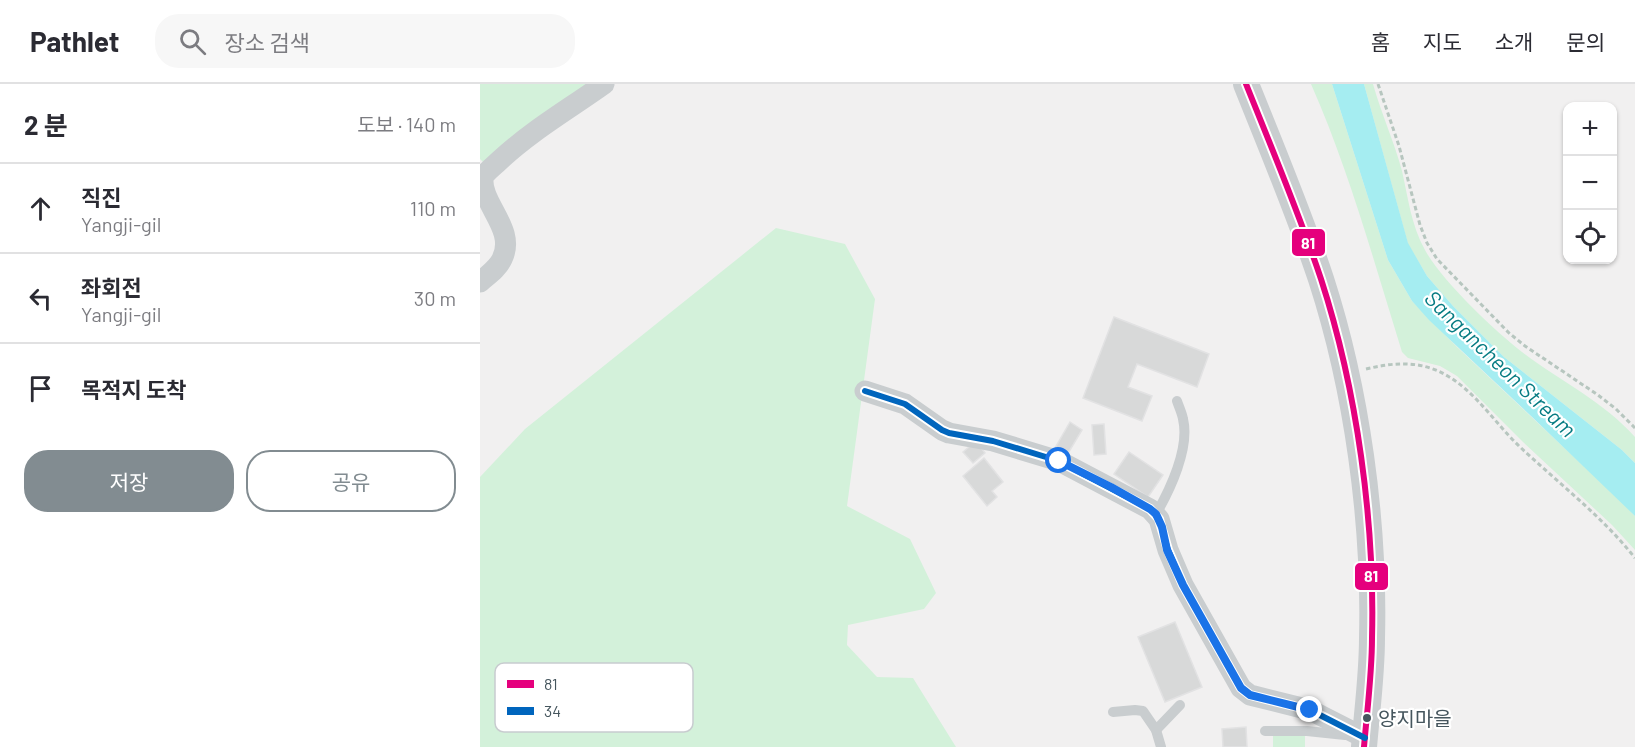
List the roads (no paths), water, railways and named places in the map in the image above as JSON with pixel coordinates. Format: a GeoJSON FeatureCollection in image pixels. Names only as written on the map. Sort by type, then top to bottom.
{"type":"FeatureCollection","features":[{"type":"Feature","properties":{"kind":"street"},"geometry":{"type":"LineString","coordinates":[[480,282],[497,266],[505,250],[501,231],[481,194],[483,178],[508,152],[528,136],[604,84]]}},
{"type":"Feature","properties":{"kind":"street"},"geometry":{"type":"LineString","coordinates":[[865,391],[905,404],[949,433],[993,441],[1059,461],[1150,509],[1156,514],[1162,527],[1167,550],[1183,585],[1241,688],[1250,695],[1310,710],[1365,742],[1372,639],[1371,562],[1363,470],[1346,373],[1321,281],[1285,180],[1246,84]]}},
{"type":"Feature","properties":{"kind":"lane"},"geometry":{"type":"LineString","coordinates":[[1156,514],[1166,497],[1181,454],[1184,420],[1177,401]]}},
{"type":"Feature","properties":{"kind":"lane"},"geometry":{"type":"LineString","coordinates":[[1156,730],[1180,705]]}},
{"type":"Feature","properties":{"kind":"lane"},"geometry":{"type":"LineString","coordinates":[[1113,712],[1143,711],[1156,730],[1161,747]]}},
{"type":"Feature","properties":{"kind":"lane"},"geometry":{"type":"LineString","coordinates":[[1265,731],[1317,731],[1365,742]]}},
{"type":"Feature","properties":{"kind":"water","name":"Sangancheon Stream"},"geometry":{"type":"Polygon","coordinates":[[[1332,84],[1364,84],[1408,243],[1427,276],[1453,306],[1504,357],[1622,450],[1635,463],[1635,516],[1429,320],[1412,301],[1388,260],[1332,84]]]}},
{"type":"Feature","properties":{"kind":"place","name":"양지마을"},"geometry":{"type":"Point","coordinates":[1367,718]}}]}
